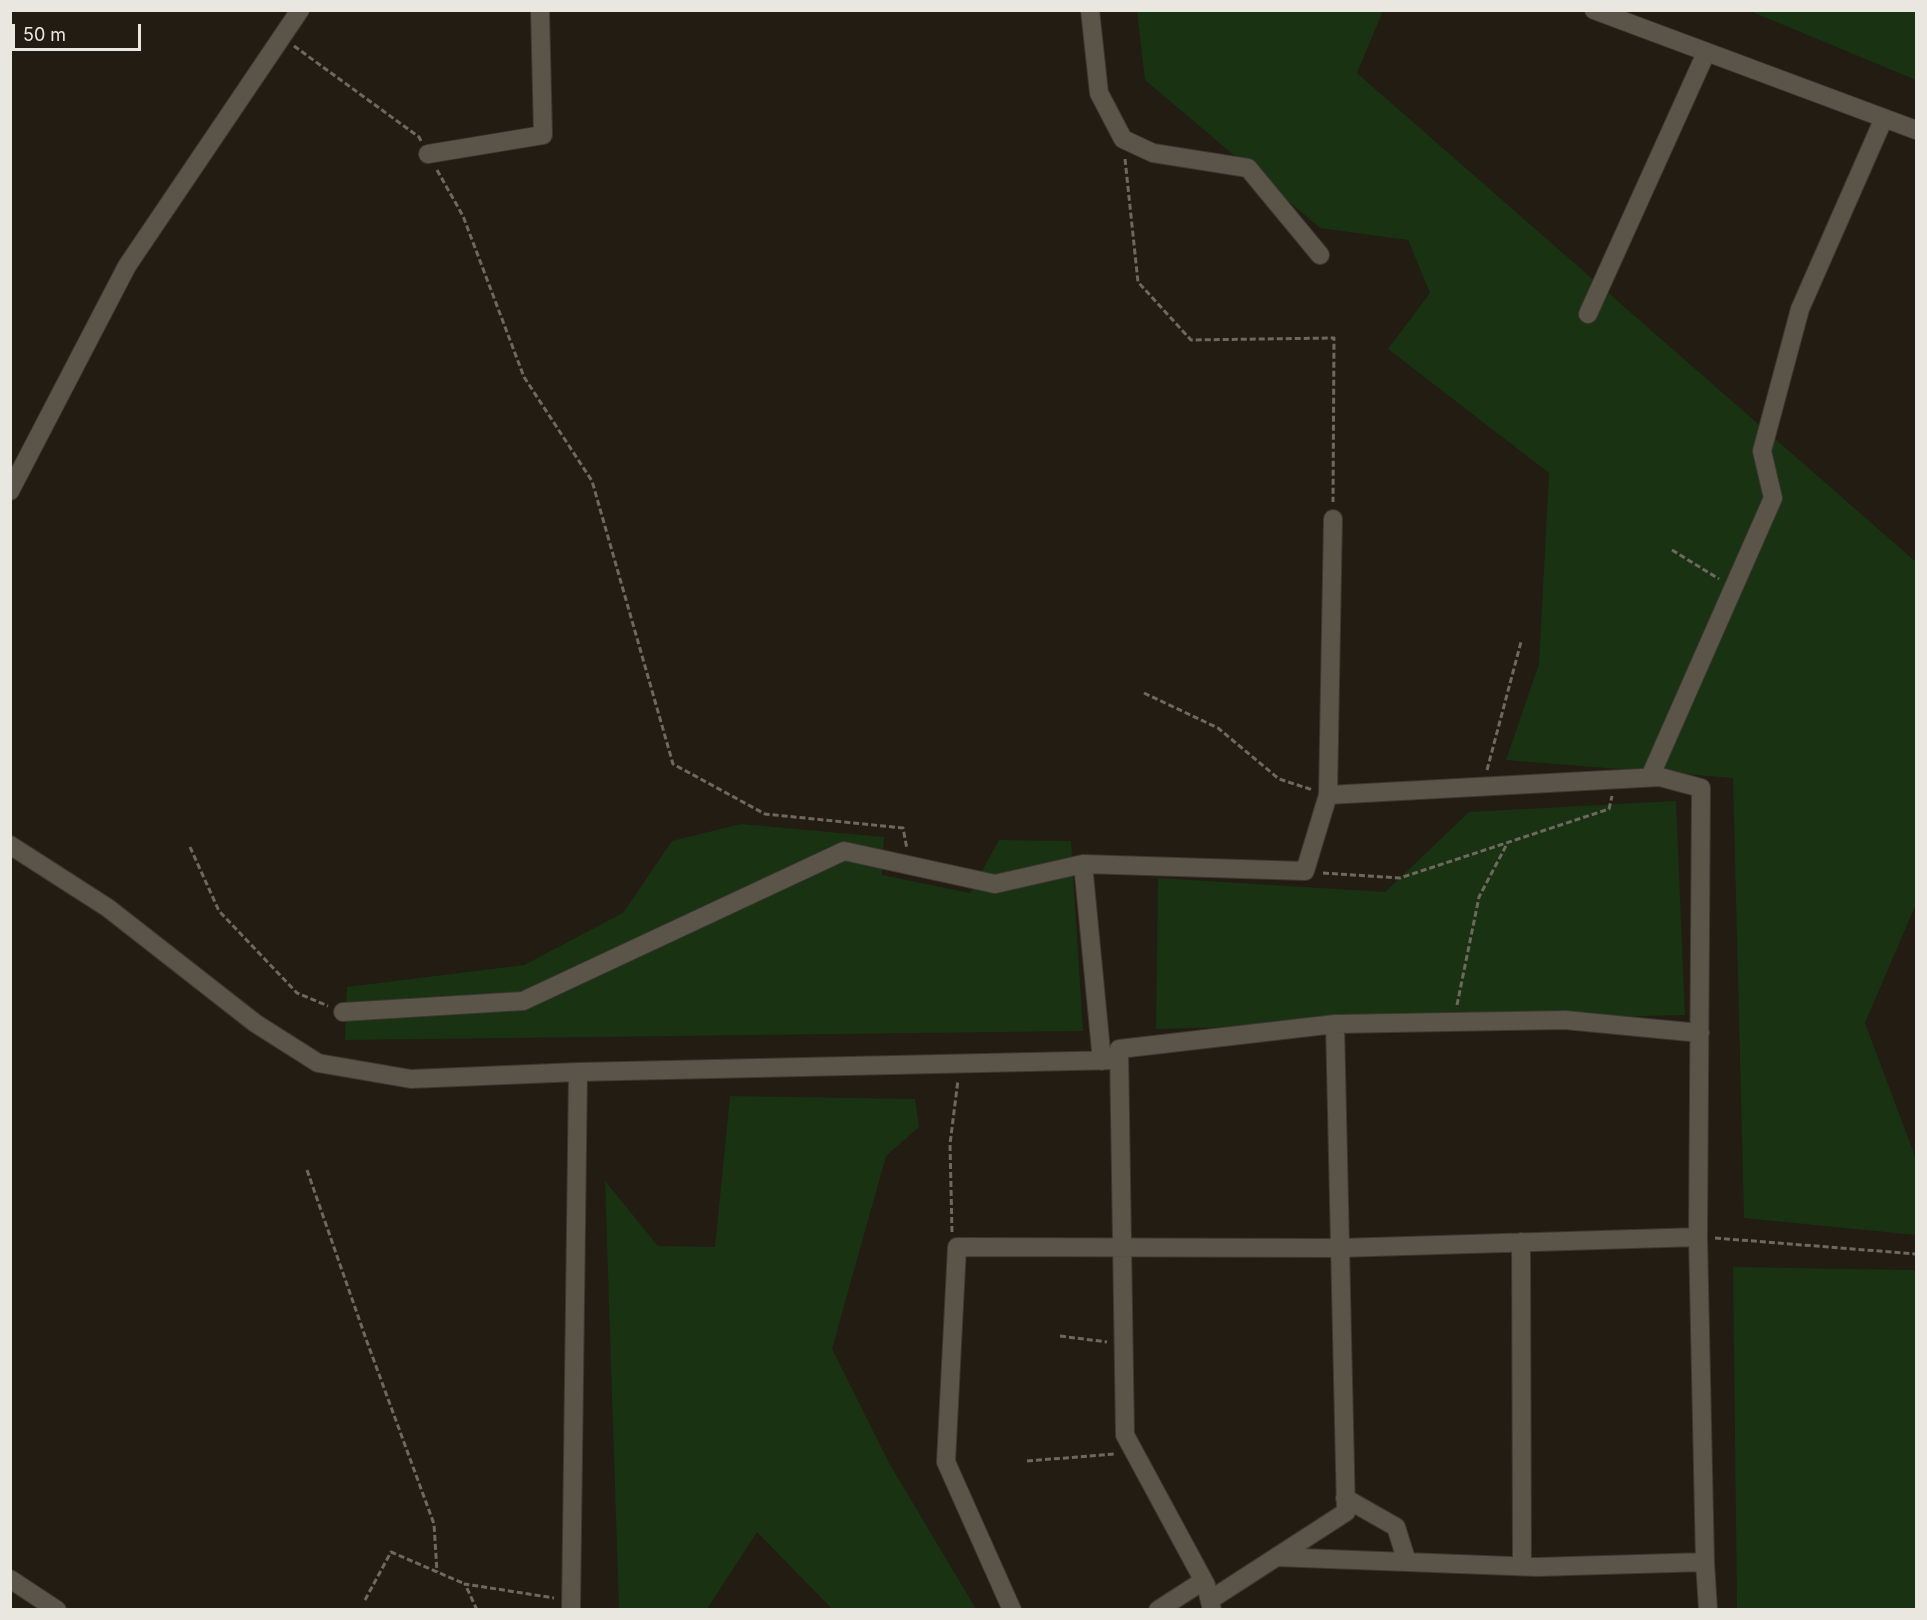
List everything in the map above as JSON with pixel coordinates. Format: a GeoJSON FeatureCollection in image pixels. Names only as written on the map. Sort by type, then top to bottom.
{"type":"FeatureCollection","features":[{"type":"Feature","properties":{"kind":"street"},"geometry":{"type":"LineString","coordinates":[[10,491],[127,266],[300,10]]}},
{"type":"Feature","properties":{"kind":"street"},"geometry":{"type":"LineString","coordinates":[[428,153],[543,135],[540,10]]}},
{"type":"Feature","properties":{"kind":"street"},"geometry":{"type":"LineString","coordinates":[[1090,10],[1099,93],[1123,139],[1153,153],[1248,168],[1320,255]]}},
{"type":"Feature","properties":{"kind":"street"},"geometry":{"type":"LineString","coordinates":[[1594,10],[1917,130]]}},
{"type":"Feature","properties":{"kind":"street"},"geometry":{"type":"LineString","coordinates":[[1588,314],[1706,53]]}},
{"type":"Feature","properties":{"kind":"street"},"geometry":{"type":"LineString","coordinates":[[1650,777],[1773,498],[1762,451],[1800,309],[1884,118]]}},
{"type":"Feature","properties":{"kind":"street"},"geometry":{"type":"LineString","coordinates":[[343,1012],[523,1001],[844,851],[995,884],[1083,864],[1305,871],[1328,795],[1333,519]]}},
{"type":"Feature","properties":{"kind":"street"},"geometry":{"type":"LineString","coordinates":[[1328,795],[1650,777],[1660,777],[1701,788],[1698,1237],[1708,1610]]}},
{"type":"Feature","properties":{"kind":"street"},"geometry":{"type":"LineString","coordinates":[[10,845],[108,908],[255,1023],[318,1063],[411,1079],[578,1072],[1110,1061]]}},
{"type":"Feature","properties":{"kind":"street"},"geometry":{"type":"LineString","coordinates":[[1083,864],[1110,1061],[1122,1248],[1125,1434],[1206,1586],[1211,1605],[1276,1557],[1346,1512],[1335,1024]]}},
{"type":"Feature","properties":{"kind":"street"},"geometry":{"type":"LineString","coordinates":[[1110,1061],[1119,1049],[1335,1024],[1565,1020],[1700,1032]]}},
{"type":"Feature","properties":{"kind":"street"},"geometry":{"type":"LineString","coordinates":[[571,1605],[578,1072]]}},
{"type":"Feature","properties":{"kind":"street"},"geometry":{"type":"LineString","coordinates":[[1012,1610],[946,1462],[957,1247],[1340,1248],[1698,1237]]}},
{"type":"Feature","properties":{"kind":"street"},"geometry":{"type":"LineString","coordinates":[[1521,1242],[1522,1566]]}},
{"type":"Feature","properties":{"kind":"street"},"geometry":{"type":"LineString","coordinates":[[1345,1498],[1396,1527],[1407,1562]]}},
{"type":"Feature","properties":{"kind":"street"},"geometry":{"type":"LineString","coordinates":[[1276,1557],[1522,1566],[1705,1562]]}},
{"type":"Feature","properties":{"kind":"street"},"geometry":{"type":"LineString","coordinates":[[10,1579],[44,1606]]}},
{"type":"Feature","properties":{"kind":"street"},"geometry":{"type":"LineString","coordinates":[[1158,1610],[1203,1581]]}},
{"type":"Feature","properties":{"kind":"path"},"geometry":{"type":"LineString","coordinates":[[282,37],[419,137],[463,216],[524,377],[592,481],[673,764],[765,814],[903,828],[910,866]]}},
{"type":"Feature","properties":{"kind":"path"},"geometry":{"type":"LineString","coordinates":[[1123,139],[1138,282],[1191,340],[1334,338],[1333,519]]}},
{"type":"Feature","properties":{"kind":"path"},"geometry":{"type":"LineString","coordinates":[[1671,550],[1733,588]]}},
{"type":"Feature","properties":{"kind":"path"},"geometry":{"type":"LineString","coordinates":[[1482,786],[1521,642]]}},
{"type":"Feature","properties":{"kind":"path"},"geometry":{"type":"LineString","coordinates":[[1144,693],[1218,728],[1279,779],[1328,795]]}},
{"type":"Feature","properties":{"kind":"path"},"geometry":{"type":"LineString","coordinates":[[1305,871],[1400,878],[1609,809],[1616,779]]}},
{"type":"Feature","properties":{"kind":"path"},"geometry":{"type":"LineString","coordinates":[[1454,1022],[1479,897],[1508,842]]}},
{"type":"Feature","properties":{"kind":"path"},"geometry":{"type":"LineString","coordinates":[[190,847],[219,911],[297,993],[343,1012]]}},
{"type":"Feature","properties":{"kind":"path"},"geometry":{"type":"LineString","coordinates":[[957,1247],[952,1235],[950,1144],[960,1064]]}},
{"type":"Feature","properties":{"kind":"path"},"geometry":{"type":"LineString","coordinates":[[307,1170],[434,1524],[437,1572]]}},
{"type":"Feature","properties":{"kind":"path"},"geometry":{"type":"LineString","coordinates":[[1698,1237],[1917,1254]]}},
{"type":"Feature","properties":{"kind":"path"},"geometry":{"type":"LineString","coordinates":[[1060,1336],[1124,1343]]}},
{"type":"Feature","properties":{"kind":"path"},"geometry":{"type":"LineString","coordinates":[[1027,1461],[1135,1452]]}},
{"type":"Feature","properties":{"kind":"path"},"geometry":{"type":"LineString","coordinates":[[365,1600],[391,1552],[465,1584],[571,1605]]}},
{"type":"Feature","properties":{"kind":"path"},"geometry":{"type":"LineString","coordinates":[[465,1584],[477,1610]]}},
{"type":"Feature","properties":{"kind":"green space"},"geometry":{"type":"Polygon","coordinates":[[[1137,11],[1383,11],[1357,73],[1916,562],[1916,904],[1865,1023],[1916,1159],[1916,1235],[1744,1218],[1733,778],[1506,760],[1539,664],[1549,473],[1388,349],[1430,293],[1408,240],[1320,228],[1145,80],[1137,11]]]}},
{"type":"Feature","properties":{"kind":"green space"},"geometry":{"type":"Polygon","coordinates":[[[1750,11],[1916,11],[1916,80],[1750,11]]]}},
{"type":"Feature","properties":{"kind":"green space"},"geometry":{"type":"Polygon","coordinates":[[[1676,801],[1685,1015],[1156,1029],[1158,878],[1385,892],[1469,812],[1676,801]]]}},
{"type":"Feature","properties":{"kind":"green space"},"geometry":{"type":"Polygon","coordinates":[[[741,824],[884,837],[882,875],[970,893],[999,840],[1071,841],[1083,1031],[345,1040],[347,987],[524,965],[623,913],[672,841],[741,824]]]}},
{"type":"Feature","properties":{"kind":"green space"},"geometry":{"type":"Polygon","coordinates":[[[730,1096],[915,1099],[919,1127],[886,1156],[832,1349],[889,1463],[976,1609],[832,1609],[757,1532],[707,1609],[619,1609],[605,1181],[658,1246],[715,1247],[730,1096]]]}},
{"type":"Feature","properties":{"kind":"green space"},"geometry":{"type":"Polygon","coordinates":[[[1733,1267],[1913,1270],[1916,1272],[1916,1609],[1737,1609],[1733,1267]]]}}]}
